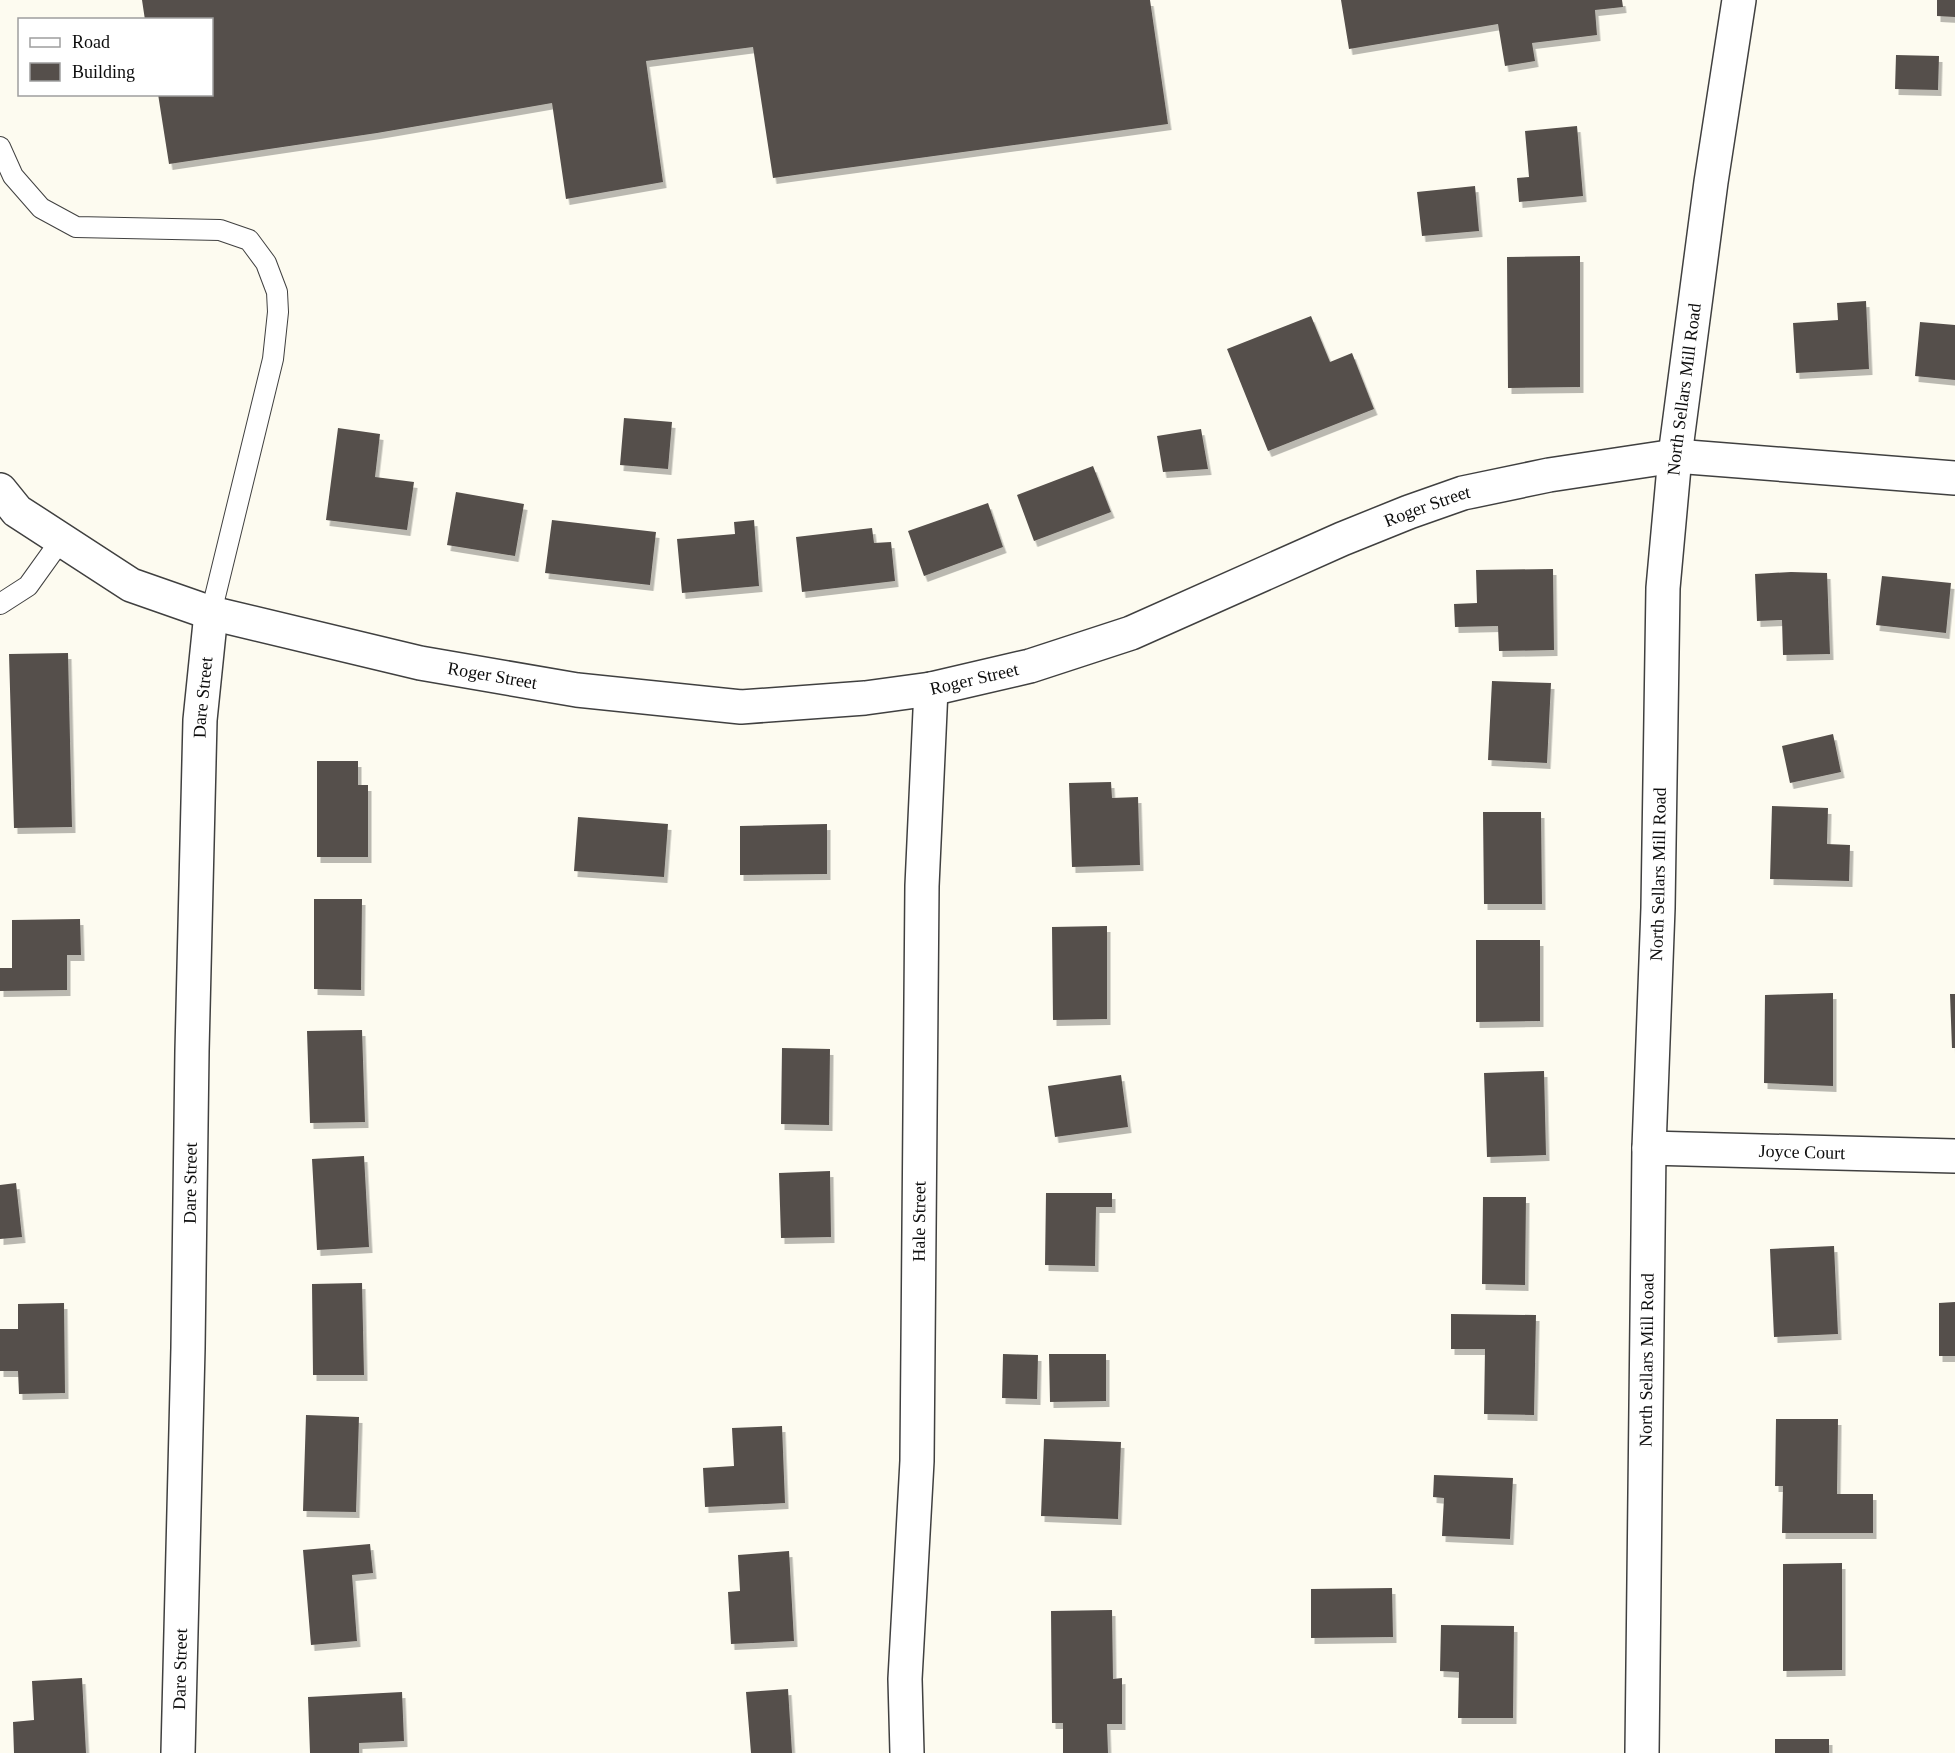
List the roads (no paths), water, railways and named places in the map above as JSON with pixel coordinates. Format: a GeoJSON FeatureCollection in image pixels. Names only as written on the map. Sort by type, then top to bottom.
{"type":"FeatureCollection","features":[{"type":"Feature","properties":{"kind":"street","name":"North Sellars Mill Road"},"geometry":{"type":"LineString","coordinates":[[1642,1753],[1649,1149],[1658,908],[1663,588],[1675,456],[1711,182],[1739,0]]}},
{"type":"Feature","properties":{"kind":"street","name":"Roger Street"},"geometry":{"type":"LineString","coordinates":[[0,490],[17,511],[131,585],[211,614],[420,663],[577,690],[741,707],[865,698],[931,689],[1030,666],[1131,633],[1342,539],[1409,512],[1463,493],[1549,475],[1675,456],[1955,478]]}},
{"type":"Feature","properties":{"kind":"street","name":"Dare Street"},"geometry":{"type":"LineString","coordinates":[[178,1753],[200,720],[211,614]]}},
{"type":"Feature","properties":{"kind":"street","name":"Hale Street"},"geometry":{"type":"LineString","coordinates":[[907,1753],[905,1679],[917,1461],[922,886],[931,689]]}},
{"type":"Feature","properties":{"kind":"street","name":"Joyce Court"},"geometry":{"type":"LineString","coordinates":[[1649,1149],[1955,1156]]}},
{"type":"Feature","properties":{"kind":"lane"},"geometry":{"type":"LineString","coordinates":[[0,147],[13,176],[41,208],[76,227],[220,230],[249,240],[266,264],[277,292],[278,312],[273,359],[211,614]]}},
{"type":"Feature","properties":{"kind":"lane"},"geometry":{"type":"LineString","coordinates":[[0,604],[28,586],[61,540]]}}]}
